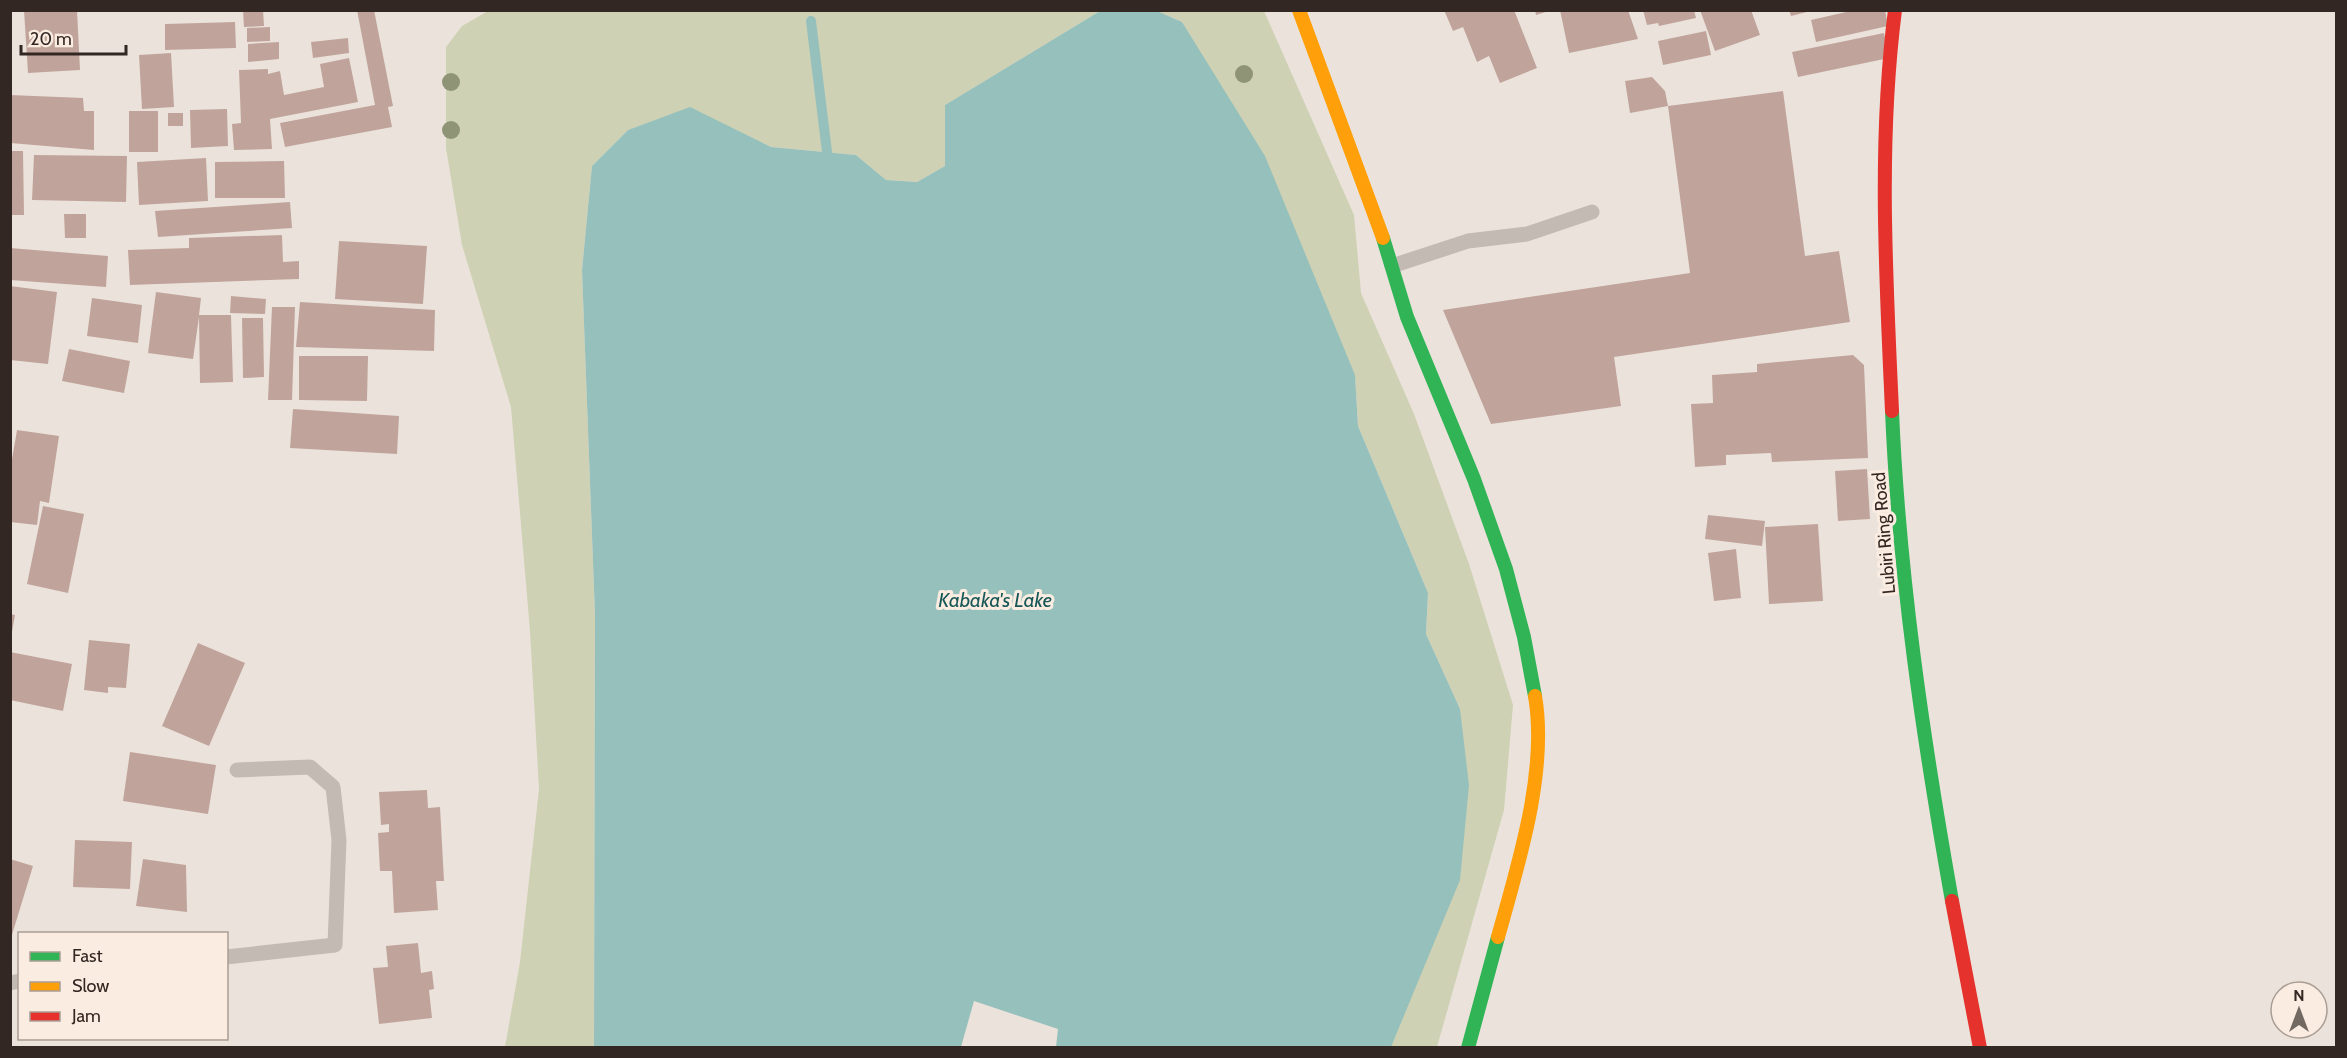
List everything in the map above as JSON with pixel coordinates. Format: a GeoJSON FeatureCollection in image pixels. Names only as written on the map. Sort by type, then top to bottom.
{"type":"FeatureCollection","features":[{"type":"Feature","properties":{"kind":"street"},"geometry":{"type":"LineString","coordinates":[[1299,10],[1375,214],[1407,317],[1474,479],[1506,569],[1524,637],[1536,704],[1538,740],[1526,835],[1468,1047]]}},
{"type":"Feature","properties":{"kind":"street","name":"Lubiri Ring Road"},"geometry":{"type":"LineString","coordinates":[[1895,10],[1884,187],[1889,361],[1899,530],[1927,747],[1980,1047]]}},
{"type":"Feature","properties":{"kind":"lane"},"geometry":{"type":"LineString","coordinates":[[1392,266],[1468,241],[1527,234],[1592,212]]}},
{"type":"Feature","properties":{"kind":"lane"},"geometry":{"type":"LineString","coordinates":[[228,957],[335,945],[339,840],[333,787],[310,767],[237,770]]}},
{"type":"Feature","properties":{"kind":"green space"},"geometry":{"type":"Polygon","coordinates":[[[488,11],[1100,11],[945,105],[945,166],[917,182],[886,180],[856,155],[771,147],[690,108],[628,130],[592,166],[582,270],[595,615],[594,1047],[505,1047],[520,962],[539,789],[530,631],[511,407],[462,245],[446,148],[446,47],[462,26],[488,11]]]}},
{"type":"Feature","properties":{"kind":"green space"},"geometry":{"type":"Polygon","coordinates":[[[1157,11],[1264,11],[1354,215],[1361,293],[1414,414],[1469,564],[1513,705],[1504,810],[1437,1047],[1390,1047],[1460,709],[1426,634],[1428,593],[1358,426],[1355,375],[1182,22],[1157,11]]]}},
{"type":"Feature","properties":{"kind":"water","name":"Kabaka's Lake"},"geometry":{"type":"Polygon","coordinates":[[[1100,11],[1157,11],[1182,22],[1265,156],[1355,375],[1358,426],[1428,593],[1426,634],[1460,709],[1469,785],[1460,880],[1391,1047],[1056,1047],[1058,1029],[974,1001],[961,1047],[594,1047],[595,615],[582,270],[592,166],[628,130],[690,107],[771,147],[856,155],[886,180],[917,182],[945,166],[945,105],[1100,11]]]}},
{"type":"Feature","properties":{"kind":"building"},"geometry":{"type":"Polygon","coordinates":[[[24,10],[77,10],[80,70],[28,73],[24,10]]]}},
{"type":"Feature","properties":{"kind":"building"},"geometry":{"type":"Polygon","coordinates":[[[243,10],[263,10],[264,26],[244,27],[243,10]]]}},
{"type":"Feature","properties":{"kind":"building"},"geometry":{"type":"Polygon","coordinates":[[[357,10],[374,10],[393,106],[388,107],[392,127],[285,147],[280,123],[375,105],[357,10]]]}},
{"type":"Feature","properties":{"kind":"building"},"geometry":{"type":"Polygon","coordinates":[[[1444,10],[1514,10],[1537,68],[1500,83],[1489,56],[1477,62],[1463,27],[1453,31],[1444,10]]]}},
{"type":"Feature","properties":{"kind":"building"},"geometry":{"type":"Polygon","coordinates":[[[1535,10],[1549,10],[1549,11],[1536,15],[1535,10]]]}},
{"type":"Feature","properties":{"kind":"building"},"geometry":{"type":"Polygon","coordinates":[[[1560,10],[1628,10],[1638,39],[1569,53],[1560,10]]]}},
{"type":"Feature","properties":{"kind":"building"},"geometry":{"type":"Polygon","coordinates":[[[1643,10],[1694,10],[1696,18],[1659,26],[1658,23],[1647,25],[1643,10]]]}},
{"type":"Feature","properties":{"kind":"building"},"geometry":{"type":"Polygon","coordinates":[[[1700,10],[1751,10],[1760,35],[1715,51],[1700,10]]]}},
{"type":"Feature","properties":{"kind":"building"},"geometry":{"type":"Polygon","coordinates":[[[1789,10],[1811,10],[1811,11],[1791,16],[1789,10]]]}},
{"type":"Feature","properties":{"kind":"building"},"geometry":{"type":"Polygon","coordinates":[[[1855,10],[1885,10],[1888,26],[1816,42],[1811,20],[1855,10]]]}},
{"type":"Feature","properties":{"kind":"building"},"geometry":{"type":"Polygon","coordinates":[[[235,22],[236,48],[165,50],[165,24],[235,22]]]}},
{"type":"Feature","properties":{"kind":"building"},"geometry":{"type":"Polygon","coordinates":[[[270,27],[270,41],[247,42],[247,28],[270,27]]]}},
{"type":"Feature","properties":{"kind":"building"},"geometry":{"type":"Polygon","coordinates":[[[1706,31],[1711,55],[1663,65],[1658,41],[1706,31]]]}},
{"type":"Feature","properties":{"kind":"building"},"geometry":{"type":"Polygon","coordinates":[[[1884,33],[1889,58],[1798,77],[1792,52],[1884,33]]]}},
{"type":"Feature","properties":{"kind":"building"},"geometry":{"type":"Polygon","coordinates":[[[348,38],[349,53],[313,58],[311,42],[348,38]]]}},
{"type":"Feature","properties":{"kind":"building"},"geometry":{"type":"Polygon","coordinates":[[[279,42],[279,59],[248,62],[248,44],[279,42]]]}},
{"type":"Feature","properties":{"kind":"building"},"geometry":{"type":"Polygon","coordinates":[[[171,53],[174,107],[142,109],[139,55],[171,53]]]}},
{"type":"Feature","properties":{"kind":"building"},"geometry":{"type":"Polygon","coordinates":[[[349,58],[358,102],[270,119],[272,149],[234,150],[232,124],[241,123],[239,70],[268,69],[268,74],[280,71],[284,95],[324,87],[320,64],[349,58]]]}},
{"type":"Feature","properties":{"kind":"building"},"geometry":{"type":"Polygon","coordinates":[[[1652,77],[1665,91],[1668,106],[1630,113],[1625,81],[1652,77]]]}},
{"type":"Feature","properties":{"kind":"building"},"geometry":{"type":"Polygon","coordinates":[[[1783,91],[1805,256],[1839,251],[1850,322],[1614,357],[1621,406],[1491,424],[1443,310],[1690,273],[1668,106],[1783,91]]]}},
{"type":"Feature","properties":{"kind":"building"},"geometry":{"type":"Polygon","coordinates":[[[10,95],[83,98],[84,111],[94,111],[94,150],[10,143],[10,95]]]}},
{"type":"Feature","properties":{"kind":"building"},"geometry":{"type":"Polygon","coordinates":[[[227,109],[228,146],[191,148],[190,110],[227,109]]]}},
{"type":"Feature","properties":{"kind":"building"},"geometry":{"type":"Polygon","coordinates":[[[129,111],[158,111],[158,152],[129,152],[129,111]]]}},
{"type":"Feature","properties":{"kind":"building"},"geometry":{"type":"Polygon","coordinates":[[[168,113],[183,113],[183,126],[168,126],[168,113]]]}},
{"type":"Feature","properties":{"kind":"building"},"geometry":{"type":"Polygon","coordinates":[[[10,151],[23,151],[24,215],[10,215],[10,151]]]}},
{"type":"Feature","properties":{"kind":"building"},"geometry":{"type":"Polygon","coordinates":[[[34,155],[127,156],[126,202],[32,200],[34,155]]]}},
{"type":"Feature","properties":{"kind":"building"},"geometry":{"type":"Polygon","coordinates":[[[206,158],[208,201],[139,205],[137,162],[206,158]]]}},
{"type":"Feature","properties":{"kind":"building"},"geometry":{"type":"Polygon","coordinates":[[[284,161],[285,198],[215,198],[215,162],[284,161]]]}},
{"type":"Feature","properties":{"kind":"building"},"geometry":{"type":"Polygon","coordinates":[[[290,202],[292,228],[158,237],[155,211],[290,202]]]}},
{"type":"Feature","properties":{"kind":"building"},"geometry":{"type":"Polygon","coordinates":[[[64,214],[86,214],[86,238],[65,238],[64,214]]]}},
{"type":"Feature","properties":{"kind":"building"},"geometry":{"type":"Polygon","coordinates":[[[282,235],[283,262],[299,261],[299,279],[130,285],[128,250],[189,248],[189,238],[282,235]]]}},
{"type":"Feature","properties":{"kind":"building"},"geometry":{"type":"Polygon","coordinates":[[[339,241],[427,246],[423,304],[335,299],[339,241]]]}},
{"type":"Feature","properties":{"kind":"building"},"geometry":{"type":"Polygon","coordinates":[[[10,248],[108,256],[106,287],[10,280],[10,248]]]}},
{"type":"Feature","properties":{"kind":"building"},"geometry":{"type":"Polygon","coordinates":[[[10,286],[57,292],[48,364],[10,360],[10,286]]]}},
{"type":"Feature","properties":{"kind":"building"},"geometry":{"type":"Polygon","coordinates":[[[156,292],[201,298],[199,315],[231,315],[233,382],[200,383],[199,317],[193,359],[148,353],[156,292]]]}},
{"type":"Feature","properties":{"kind":"building"},"geometry":{"type":"Polygon","coordinates":[[[231,296],[266,299],[265,314],[230,313],[231,296]]]}},
{"type":"Feature","properties":{"kind":"building"},"geometry":{"type":"Polygon","coordinates":[[[92,298],[142,305],[138,343],[87,336],[92,298]]]}},
{"type":"Feature","properties":{"kind":"building"},"geometry":{"type":"Polygon","coordinates":[[[300,302],[435,310],[434,351],[296,347],[300,302]]]}},
{"type":"Feature","properties":{"kind":"building"},"geometry":{"type":"Polygon","coordinates":[[[272,307],[295,307],[292,400],[268,400],[272,307]]]}},
{"type":"Feature","properties":{"kind":"building"},"geometry":{"type":"Polygon","coordinates":[[[242,318],[263,318],[264,377],[243,378],[242,318]]]}},
{"type":"Feature","properties":{"kind":"building"},"geometry":{"type":"Polygon","coordinates":[[[69,349],[130,361],[124,393],[62,381],[69,349]]]}},
{"type":"Feature","properties":{"kind":"building"},"geometry":{"type":"Polygon","coordinates":[[[1853,355],[1864,365],[1868,458],[1772,462],[1771,453],[1726,455],[1726,465],[1695,467],[1691,404],[1713,403],[1712,375],[1757,372],[1757,364],[1853,355]]]}},
{"type":"Feature","properties":{"kind":"building"},"geometry":{"type":"Polygon","coordinates":[[[299,356],[368,356],[367,401],[299,400],[299,356]]]}},
{"type":"Feature","properties":{"kind":"building"},"geometry":{"type":"Polygon","coordinates":[[[293,409],[399,416],[397,454],[290,448],[293,409]]]}},
{"type":"Feature","properties":{"kind":"building"},"geometry":{"type":"Polygon","coordinates":[[[17,430],[59,436],[49,503],[40,501],[37,525],[10,522],[10,471],[17,430]]]}},
{"type":"Feature","properties":{"kind":"building"},"geometry":{"type":"Polygon","coordinates":[[[1867,469],[1870,519],[1838,521],[1835,471],[1867,469]]]}},
{"type":"Feature","properties":{"kind":"building"},"geometry":{"type":"Polygon","coordinates":[[[43,506],[84,514],[68,593],[27,584],[43,506]]]}},
{"type":"Feature","properties":{"kind":"building"},"geometry":{"type":"Polygon","coordinates":[[[1708,515],[1765,521],[1762,546],[1705,539],[1708,515]]]}},
{"type":"Feature","properties":{"kind":"building"},"geometry":{"type":"Polygon","coordinates":[[[1818,524],[1823,601],[1769,604],[1765,527],[1818,524]]]}},
{"type":"Feature","properties":{"kind":"building"},"geometry":{"type":"Polygon","coordinates":[[[1736,549],[1741,598],[1714,601],[1708,553],[1736,549]]]}},
{"type":"Feature","properties":{"kind":"building"},"geometry":{"type":"Polygon","coordinates":[[[10,614],[15,615],[12,632],[10,631],[10,614]]]}},
{"type":"Feature","properties":{"kind":"building"},"geometry":{"type":"Polygon","coordinates":[[[89,640],[130,644],[126,688],[108,687],[108,693],[84,690],[89,640]]]}},
{"type":"Feature","properties":{"kind":"building"},"geometry":{"type":"Polygon","coordinates":[[[198,643],[245,663],[209,746],[162,726],[198,643]]]}},
{"type":"Feature","properties":{"kind":"building"},"geometry":{"type":"Polygon","coordinates":[[[10,652],[72,664],[63,711],[10,700],[10,652]]]}},
{"type":"Feature","properties":{"kind":"building"},"geometry":{"type":"Polygon","coordinates":[[[130,752],[216,765],[208,814],[123,801],[130,752]]]}},
{"type":"Feature","properties":{"kind":"building"},"geometry":{"type":"Polygon","coordinates":[[[427,790],[428,808],[440,807],[444,881],[436,881],[438,910],[394,913],[392,871],[380,871],[378,833],[389,832],[389,824],[381,825],[379,792],[427,790]]]}},
{"type":"Feature","properties":{"kind":"building"},"geometry":{"type":"Polygon","coordinates":[[[75,840],[132,842],[130,889],[73,887],[75,840]]]}},
{"type":"Feature","properties":{"kind":"building"},"geometry":{"type":"Polygon","coordinates":[[[10,859],[33,866],[11,938],[10,938],[10,859]]]}},
{"type":"Feature","properties":{"kind":"building"},"geometry":{"type":"Polygon","coordinates":[[[143,859],[186,865],[187,912],[136,906],[143,859]]]}},
{"type":"Feature","properties":{"kind":"building"},"geometry":{"type":"Polygon","coordinates":[[[418,943],[421,973],[432,971],[434,989],[429,990],[432,1018],[379,1024],[373,968],[388,967],[386,946],[418,943]]]}},
{"type":"Feature","properties":{"kind":"waterway"},"geometry":{"type":"LineString","coordinates":[[811,21],[827,152]]}},
{"type":"Feature","properties":{"kind":"traffic: fast"},"geometry":{"type":"LineString","coordinates":[[1383,238],[1407,317],[1474,479],[1506,569],[1524,637],[1535,696]]}},
{"type":"Feature","properties":{"kind":"traffic: fast"},"geometry":{"type":"LineString","coordinates":[[1892,411],[1906,596],[1931,779],[1952,901]]}},
{"type":"Feature","properties":{"kind":"traffic: fast"},"geometry":{"type":"LineString","coordinates":[[1468,1048],[1498,937]]}},
{"type":"Feature","properties":{"kind":"traffic: slow"},"geometry":{"type":"LineString","coordinates":[[1299,10],[1383,238]]}},
{"type":"Feature","properties":{"kind":"traffic: slow"},"geometry":{"type":"LineString","coordinates":[[1498,937],[1522,849],[1534,786],[1538,755],[1535,696]]}},
{"type":"Feature","properties":{"kind":"traffic: jam"},"geometry":{"type":"LineString","coordinates":[[1892,411],[1885,160],[1895,10]]}},
{"type":"Feature","properties":{"kind":"traffic: jam"},"geometry":{"type":"LineString","coordinates":[[1952,901],[1980,1048]]}}]}
